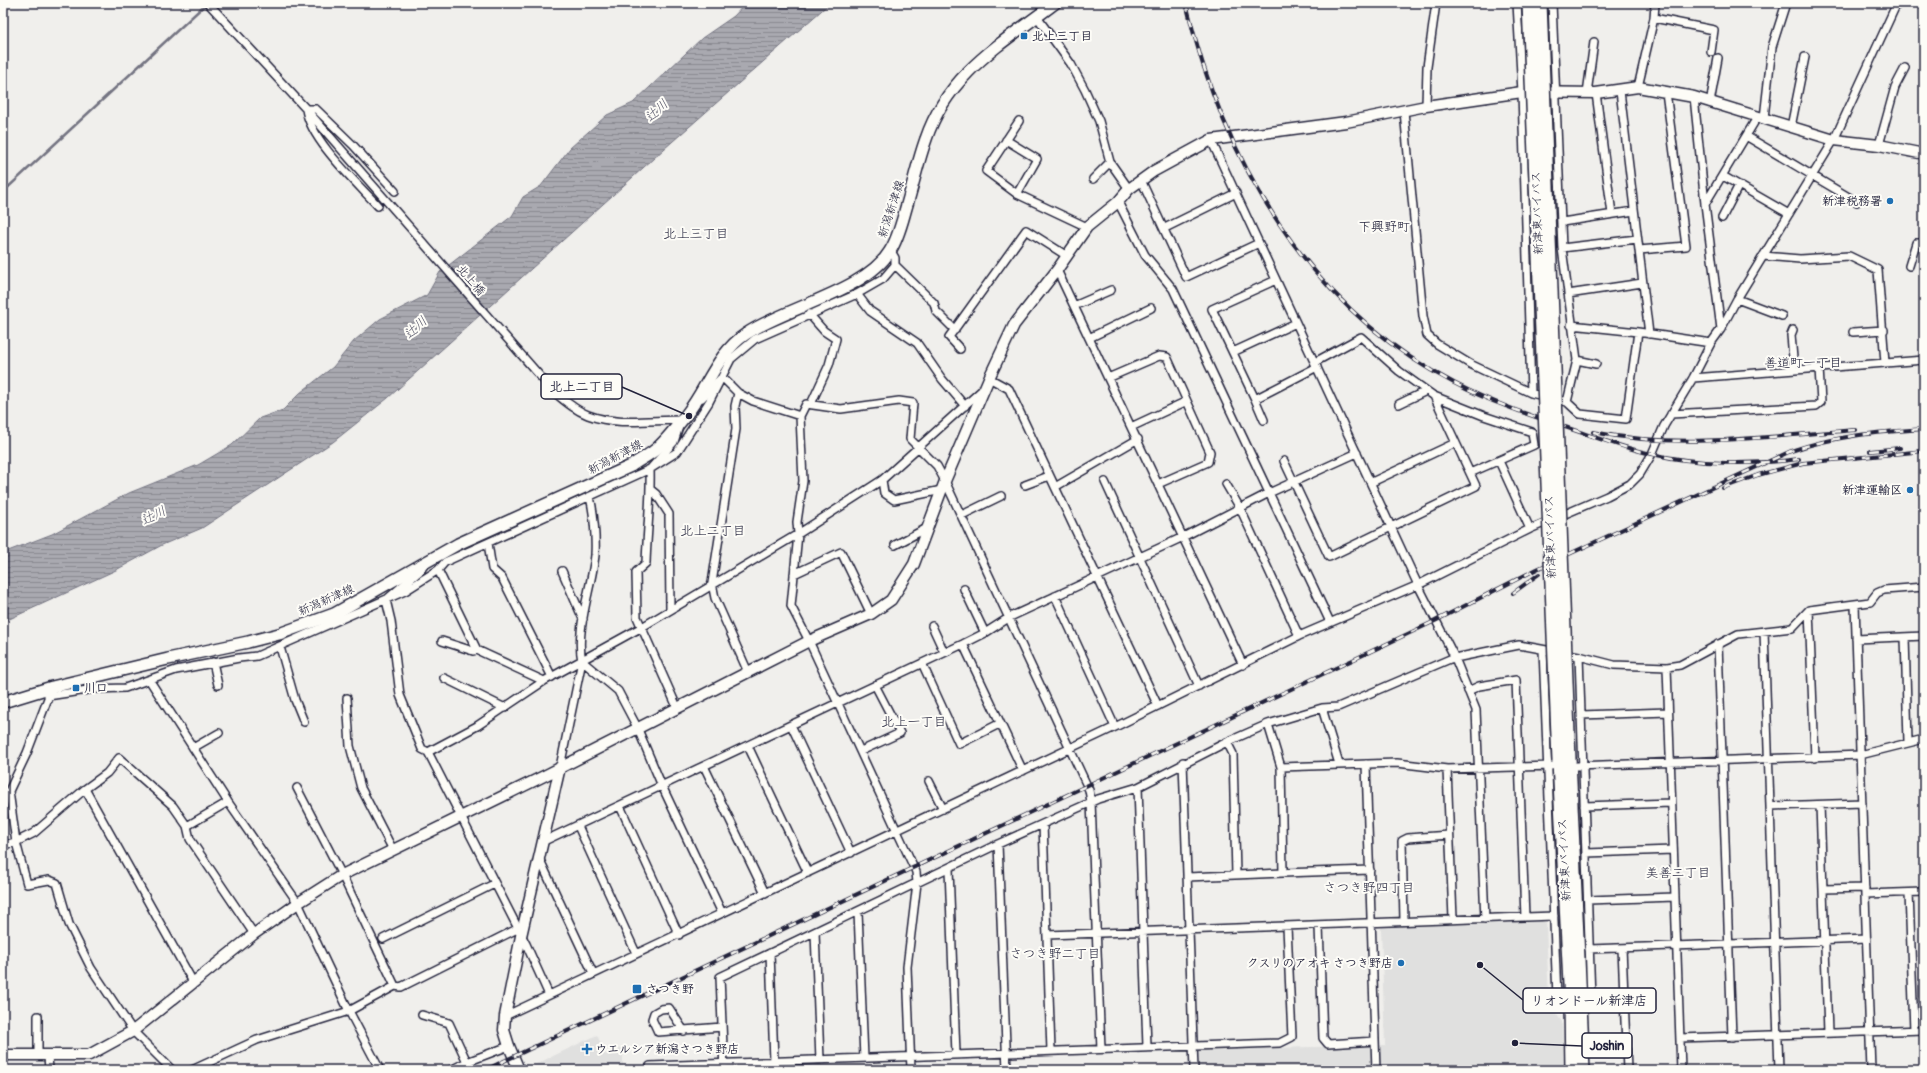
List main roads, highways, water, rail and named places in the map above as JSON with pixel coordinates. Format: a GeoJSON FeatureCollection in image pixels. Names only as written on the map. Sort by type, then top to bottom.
{"type":"FeatureCollection","features":[{"type":"Feature","properties":{"kind":"highway","name":"新津東バイパス"},"geometry":{"type":"LineString","coordinates":[[1529,3],[1576,1003],[1583,1070]]}},
{"type":"Feature","properties":{"kind":"highway","name":"新津東バイパス"},"geometry":{"type":"LineString","coordinates":[[1540,3],[1564,764]]}},
{"type":"Feature","properties":{"kind":"highway","name":"新津東バイパス"},"geometry":{"type":"LineString","coordinates":[[1572,1070],[1576,1003]]}},
{"type":"Feature","properties":{"kind":"main road","name":"新潟新津線"},"geometry":{"type":"LineString","coordinates":[[3,702],[50,692],[279,634],[334,614],[458,544],[630,466],[656,449],[683,418],[714,369],[730,348],[745,334],[767,322],[848,286],[869,274],[880,264],[891,251],[901,227],[928,132],[944,100],[969,69],[1002,42],[1055,3]]}},
{"type":"Feature","properties":{"kind":"water","name":"辻川"},"geometry":{"type":"Polygon","coordinates":[[[746,3],[830,3],[664,149],[388,398],[333,442],[202,528],[162,545],[116,570],[3,622],[3,553],[52,534],[129,493],[198,465],[232,445],[260,418],[283,410],[300,393],[333,367],[354,341],[380,319],[427,295],[440,272],[512,216],[523,197],[541,186],[570,148],[607,115],[633,103],[702,38],[734,16],[746,3]]]}},
{"type":"Feature","properties":{"kind":"waterway"},"geometry":{"type":"LineString","coordinates":[[3,192],[207,3]]}},
{"type":"Feature","properties":{"kind":"railway"},"geometry":{"type":"LineString","coordinates":[[1186,3],[1202,61],[1223,117],[1248,172],[1279,223],[1315,271],[1356,314],[1402,351],[1454,383],[1496,402],[1524,413],[1641,452],[1669,458],[1725,463],[1799,459]]}},
{"type":"Feature","properties":{"kind":"railway"},"geometry":{"type":"LineString","coordinates":[[485,1070],[1435,621],[1537,569],[1791,451],[1840,438],[1924,429]]}},
{"type":"Feature","properties":{"kind":"railway"},"geometry":{"type":"LineString","coordinates":[[1593,432],[1626,437],[1692,441],[1757,438],[1856,430]]}},
{"type":"Feature","properties":{"kind":"railway"},"geometry":{"type":"LineString","coordinates":[[1870,451],[1900,448]]}},
{"type":"Feature","properties":{"kind":"railway"},"geometry":{"type":"LineString","coordinates":[[1723,488],[1758,475],[1803,463],[1924,451]]}},
{"type":"Feature","properties":{"kind":"railway"},"geometry":{"type":"LineString","coordinates":[[1513,593],[1539,574]]}},
{"type":"Feature","properties":{"kind":"place","name":"北上三丁目"},"geometry":{"type":"Point","coordinates":[1024,36]}},
{"type":"Feature","properties":{"kind":"place","name":"新津税務署"},"geometry":{"type":"Point","coordinates":[1890,201]}},
{"type":"Feature","properties":{"kind":"place","name":"北上二丁目"},"geometry":{"type":"Point","coordinates":[689,416]}},
{"type":"Feature","properties":{"kind":"place","name":"新津運輸区"},"geometry":{"type":"Point","coordinates":[1910,490]}},
{"type":"Feature","properties":{"kind":"place","name":"川口"},"geometry":{"type":"Point","coordinates":[76,688]}},
{"type":"Feature","properties":{"kind":"place","name":"クスリのアオキ さつき野店"},"geometry":{"type":"Point","coordinates":[1401,963]}},
{"type":"Feature","properties":{"kind":"place","name":"リオンドール新津店"},"geometry":{"type":"Point","coordinates":[1480,965]}},
{"type":"Feature","properties":{"kind":"place","name":"さつき野"},"geometry":{"type":"Point","coordinates":[637,989]}},
{"type":"Feature","properties":{"kind":"place","name":"Joshin"},"geometry":{"type":"Point","coordinates":[1515,1043]}},
{"type":"Feature","properties":{"kind":"place","name":"ウエルシア新潟さつき野店"},"geometry":{"type":"Point","coordinates":[587,1049]}},
{"type":"Feature","properties":{"kind":"district","name":"下興野町"},"geometry":{"type":"Point","coordinates":[1384,226]}},
{"type":"Feature","properties":{"kind":"district","name":"北上三丁目"},"geometry":{"type":"Point","coordinates":[696,233]}},
{"type":"Feature","properties":{"kind":"district","name":"善道町一丁目"},"geometry":{"type":"Point","coordinates":[1803,362]}},
{"type":"Feature","properties":{"kind":"district","name":"北上二丁目"},"geometry":{"type":"Point","coordinates":[713,530]}},
{"type":"Feature","properties":{"kind":"district","name":"北上一丁目"},"geometry":{"type":"Point","coordinates":[914,721]}},
{"type":"Feature","properties":{"kind":"district","name":"美善二丁目"},"geometry":{"type":"Point","coordinates":[1678,872]}},
{"type":"Feature","properties":{"kind":"district","name":"さつき野四丁目"},"geometry":{"type":"Point","coordinates":[1369,887]}},
{"type":"Feature","properties":{"kind":"district","name":"さつき野二丁目"},"geometry":{"type":"Point","coordinates":[1055,953]}}]}
